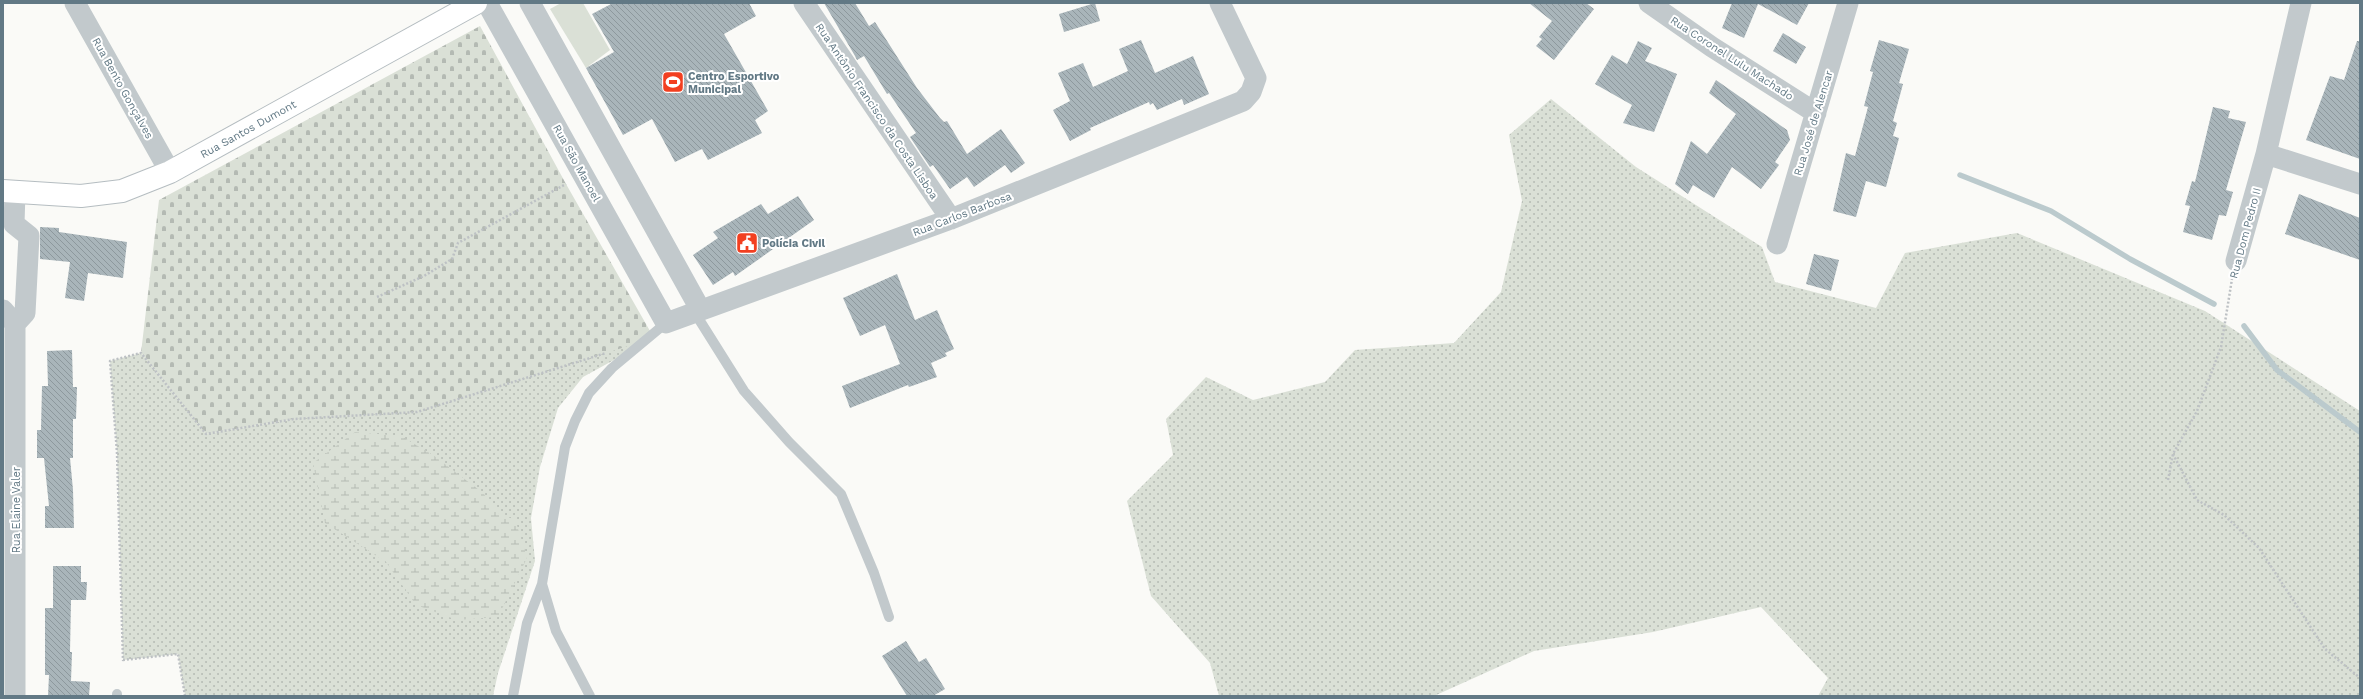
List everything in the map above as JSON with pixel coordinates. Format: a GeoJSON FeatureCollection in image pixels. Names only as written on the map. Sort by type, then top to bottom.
{"type":"FeatureCollection","features":[{"type":"Feature","properties":{"kind":"main road","name":"Rua Santos Dumont"},"geometry":{"type":"LineString","coordinates":[[9,191],[81,196],[122,191],[170,172],[476,3]]}},
{"type":"Feature","properties":{"kind":"street","name":"Rua Bento Gonçalves"},"geometry":{"type":"LineString","coordinates":[[75,3],[170,172]]}},
{"type":"Feature","properties":{"kind":"street","name":"Rua São Manoel"},"geometry":{"type":"LineString","coordinates":[[487,3],[666,322]]}},
{"type":"Feature","properties":{"kind":"street"},"geometry":{"type":"LineString","coordinates":[[530,3],[698,311]]}},
{"type":"Feature","properties":{"kind":"street","name":"Rua Antônio Francisco da Costa Lisboa"},"geometry":{"type":"LineString","coordinates":[[804,3],[951,219]]}},
{"type":"Feature","properties":{"kind":"street","name":"Rua Carlos Barbosa"},"geometry":{"type":"LineString","coordinates":[[666,322],[951,219],[1243,101],[1251,92],[1256,78],[1220,3]]}},
{"type":"Feature","properties":{"kind":"street","name":"Rua Coronel Lulu Machado"},"geometry":{"type":"LineString","coordinates":[[1650,3],[1712,47],[1816,113]]}},
{"type":"Feature","properties":{"kind":"street","name":"Rua José de Alencar"},"geometry":{"type":"LineString","coordinates":[[1776,244],[1848,3]]}},
{"type":"Feature","properties":{"kind":"street","name":"Rua Dom Pedro II"},"geometry":{"type":"LineString","coordinates":[[2236,260],[2266,154],[2301,3]]}},
{"type":"Feature","properties":{"kind":"street"},"geometry":{"type":"LineString","coordinates":[[2266,154],[2360,184]]}},
{"type":"Feature","properties":{"kind":"street","name":"Rua Elaine Valer"},"geometry":{"type":"LineString","coordinates":[[9,191],[8,229],[29,236],[25,313],[9,317],[9,617],[15,696]]}},
{"type":"Feature","properties":{"kind":"lane"},"geometry":{"type":"LineString","coordinates":[[698,311],[744,391],[789,442],[841,494],[874,573],[889,617]]}},
{"type":"Feature","properties":{"kind":"lane"},"geometry":{"type":"LineString","coordinates":[[513,696],[527,623],[542,584],[556,489],[565,447],[575,421],[590,393],[612,368],[666,322]]}},
{"type":"Feature","properties":{"kind":"lane"},"geometry":{"type":"LineString","coordinates":[[542,584],[556,631],[590,696]]}},
{"type":"Feature","properties":{"kind":"path"},"geometry":{"type":"LineString","coordinates":[[377,297],[424,276],[452,259],[458,243],[566,184],[578,166]]}},
{"type":"Feature","properties":{"kind":"path","name":"Rua Dom Pedro II"},"geometry":{"type":"LineString","coordinates":[[2168,480],[2173,454],[2197,411],[2221,347],[2236,260]]}},
{"type":"Feature","properties":{"kind":"path"},"geometry":{"type":"LineString","coordinates":[[185,696],[178,654],[123,660],[117,453],[110,361],[140,352],[206,434],[294,419],[417,412],[607,352]]}},
{"type":"Feature","properties":{"kind":"path"},"geometry":{"type":"LineString","coordinates":[[2173,454],[2197,500],[2224,515],[2259,548],[2325,649],[2360,678]]}},
{"type":"Feature","properties":{"kind":"green space"},"geometry":{"type":"Polygon","coordinates":[[[561,3],[583,3],[610,50],[586,68],[550,9],[561,3]]]}},
{"type":"Feature","properties":{"kind":"green space"},"geometry":{"type":"Polygon","coordinates":[[[480,26],[566,184],[654,338],[417,412],[294,419],[206,434],[141,353],[159,200],[480,26]]]}},
{"type":"Feature","properties":{"kind":"green space"},"geometry":{"type":"Polygon","coordinates":[[[1551,99],[1636,167],[1762,247],[1775,282],[1876,308],[1905,253],[2017,233],[2205,311],[2360,411],[2360,696],[1818,696],[1828,678],[1761,607],[1653,632],[1534,651],[1434,696],[1219,696],[1210,663],[1151,596],[1127,501],[1173,455],[1166,419],[1206,377],[1253,400],[1325,382],[1355,350],[1454,343],[1501,292],[1522,201],[1509,135],[1551,99]]]}},
{"type":"Feature","properties":{"kind":"green space"},"geometry":{"type":"Polygon","coordinates":[[[654,338],[583,377],[558,408],[540,467],[531,518],[535,561],[498,673],[493,696],[185,696],[178,654],[123,660],[117,453],[110,361],[141,353],[206,434],[294,419],[654,338]]]}},
{"type":"Feature","properties":{"kind":"green space"},"geometry":{"type":"Polygon","coordinates":[[[355,432],[401,436],[433,455],[483,493],[501,516],[515,519],[527,558],[498,617],[457,620],[416,605],[386,562],[325,523],[313,463],[355,432]]]}},
{"type":"Feature","properties":{"kind":"building","name":"Centro Esportivo Municipal"},"geometry":{"type":"Polygon","coordinates":[[[613,3],[749,3],[756,16],[724,34],[768,111],[755,120],[762,133],[708,160],[702,149],[675,162],[652,119],[623,135],[586,68],[614,52],[592,14],[613,3]]]}},
{"type":"Feature","properties":{"kind":"building"},"geometry":{"type":"Polygon","coordinates":[[[824,3],[855,3],[869,26],[875,22],[917,88],[940,118],[944,122],[947,121],[967,154],[1001,129],[1025,163],[1011,173],[1005,165],[974,187],[967,177],[950,189],[933,165],[930,167],[910,137],[916,133],[889,93],[887,94],[864,56],[857,60],[824,3]]]}},
{"type":"Feature","properties":{"kind":"building"},"geometry":{"type":"Polygon","coordinates":[[[1095,3],[1100,21],[1064,32],[1059,14],[1095,3]]]}},
{"type":"Feature","properties":{"kind":"building"},"geometry":{"type":"Polygon","coordinates":[[[1529,3],[1586,3],[1594,9],[1554,60],[1536,46],[1542,39],[1539,37],[1552,21],[1529,3]]]}},
{"type":"Feature","properties":{"kind":"building"},"geometry":{"type":"Polygon","coordinates":[[[1732,3],[1809,3],[1797,25],[1758,4],[1744,38],[1722,28],[1732,3]]]}},
{"type":"Feature","properties":{"kind":"building"},"geometry":{"type":"Polygon","coordinates":[[[1783,33],[1806,47],[1796,64],[1773,51],[1783,33]]]}},
{"type":"Feature","properties":{"kind":"building"},"geometry":{"type":"Polygon","coordinates":[[[1141,40],[1155,73],[1193,56],[1209,94],[1184,105],[1182,99],[1157,110],[1153,103],[1150,105],[1149,102],[1090,128],[1091,130],[1070,141],[1053,110],[1070,101],[1058,73],[1083,63],[1093,87],[1128,71],[1119,49],[1141,40]]]}},
{"type":"Feature","properties":{"kind":"building"},"geometry":{"type":"Polygon","coordinates":[[[1879,40],[1909,49],[1899,83],[1903,84],[1893,121],[1897,123],[1893,136],[1899,138],[1886,187],[1866,181],[1856,217],[1833,211],[1846,153],[1855,156],[1868,107],[1864,106],[1873,72],[1870,71],[1879,40]]]}},
{"type":"Feature","properties":{"kind":"building"},"geometry":{"type":"Polygon","coordinates":[[[1638,41],[1652,48],[1645,61],[1677,74],[1654,132],[1623,123],[1632,105],[1595,84],[1612,55],[1627,64],[1638,41]]]}},
{"type":"Feature","properties":{"kind":"building"},"geometry":{"type":"Polygon","coordinates":[[[2357,41],[2360,41],[2360,159],[2306,140],[2330,76],[2344,80],[2357,41]]]}},
{"type":"Feature","properties":{"kind":"building"},"geometry":{"type":"Polygon","coordinates":[[[1716,80],[1787,130],[1790,140],[1775,162],[1779,165],[1761,189],[1732,167],[1714,198],[1693,185],[1688,194],[1675,184],[1691,141],[1707,154],[1736,114],[1709,93],[1716,80]]]}},
{"type":"Feature","properties":{"kind":"building"},"geometry":{"type":"Polygon","coordinates":[[[2213,107],[2230,111],[2228,118],[2246,122],[2226,190],[2233,192],[2226,216],[2219,215],[2212,240],[2183,232],[2190,206],[2185,205],[2192,181],[2195,182],[2213,107]]]}},
{"type":"Feature","properties":{"kind":"building"},"geometry":{"type":"Polygon","coordinates":[[[2299,194],[2360,218],[2360,260],[2285,234],[2299,194]]]}},
{"type":"Feature","properties":{"kind":"building","name":"Polícia Civil"},"geometry":{"type":"Polygon","coordinates":[[[798,196],[814,220],[735,276],[733,272],[713,285],[693,255],[718,238],[713,232],[761,204],[768,214],[798,196]]]}},
{"type":"Feature","properties":{"kind":"building"},"geometry":{"type":"Polygon","coordinates":[[[40,227],[59,228],[59,232],[127,242],[123,278],[88,273],[84,301],[65,298],[70,262],[40,259],[40,227]]]}},
{"type":"Feature","properties":{"kind":"building"},"geometry":{"type":"Polygon","coordinates":[[[1814,254],[1839,260],[1831,291],[1806,284],[1814,254]]]}},
{"type":"Feature","properties":{"kind":"building"},"geometry":{"type":"Polygon","coordinates":[[[897,274],[915,320],[937,310],[954,349],[945,353],[947,356],[931,363],[937,377],[909,387],[908,385],[850,408],[842,386],[900,364],[885,325],[860,336],[843,298],[897,274]]]}},
{"type":"Feature","properties":{"kind":"building"},"geometry":{"type":"Polygon","coordinates":[[[72,350],[73,387],[77,387],[76,419],[73,419],[73,458],[70,458],[74,528],[45,528],[45,506],[49,506],[44,458],[37,458],[37,430],[41,430],[42,386],[48,386],[47,351],[72,350]]]}},
{"type":"Feature","properties":{"kind":"building"},"geometry":{"type":"Polygon","coordinates":[[[53,566],[81,566],[81,582],[87,582],[86,600],[71,600],[70,652],[72,652],[71,681],[90,682],[89,696],[48,696],[49,675],[45,675],[45,608],[53,608],[53,566]]]}},
{"type":"Feature","properties":{"kind":"building"},"geometry":{"type":"Polygon","coordinates":[[[906,641],[919,662],[926,658],[945,689],[933,696],[907,696],[882,656],[906,641]]]}},
{"type":"Feature","properties":{"kind":"waterway"},"geometry":{"type":"LineString","coordinates":[[1960,175],[2051,211],[2130,259],[2214,304]]}},
{"type":"Feature","properties":{"kind":"waterway"},"geometry":{"type":"LineString","coordinates":[[2244,326],[2277,370],[2360,432]]}},
{"type":"Feature","properties":{"kind":"place","name":"Centro Esportivo Municipal"},"geometry":{"type":"Point","coordinates":[673,82]}},
{"type":"Feature","properties":{"kind":"place","name":"Polícia Civil"},"geometry":{"type":"Point","coordinates":[747,243]}}]}
